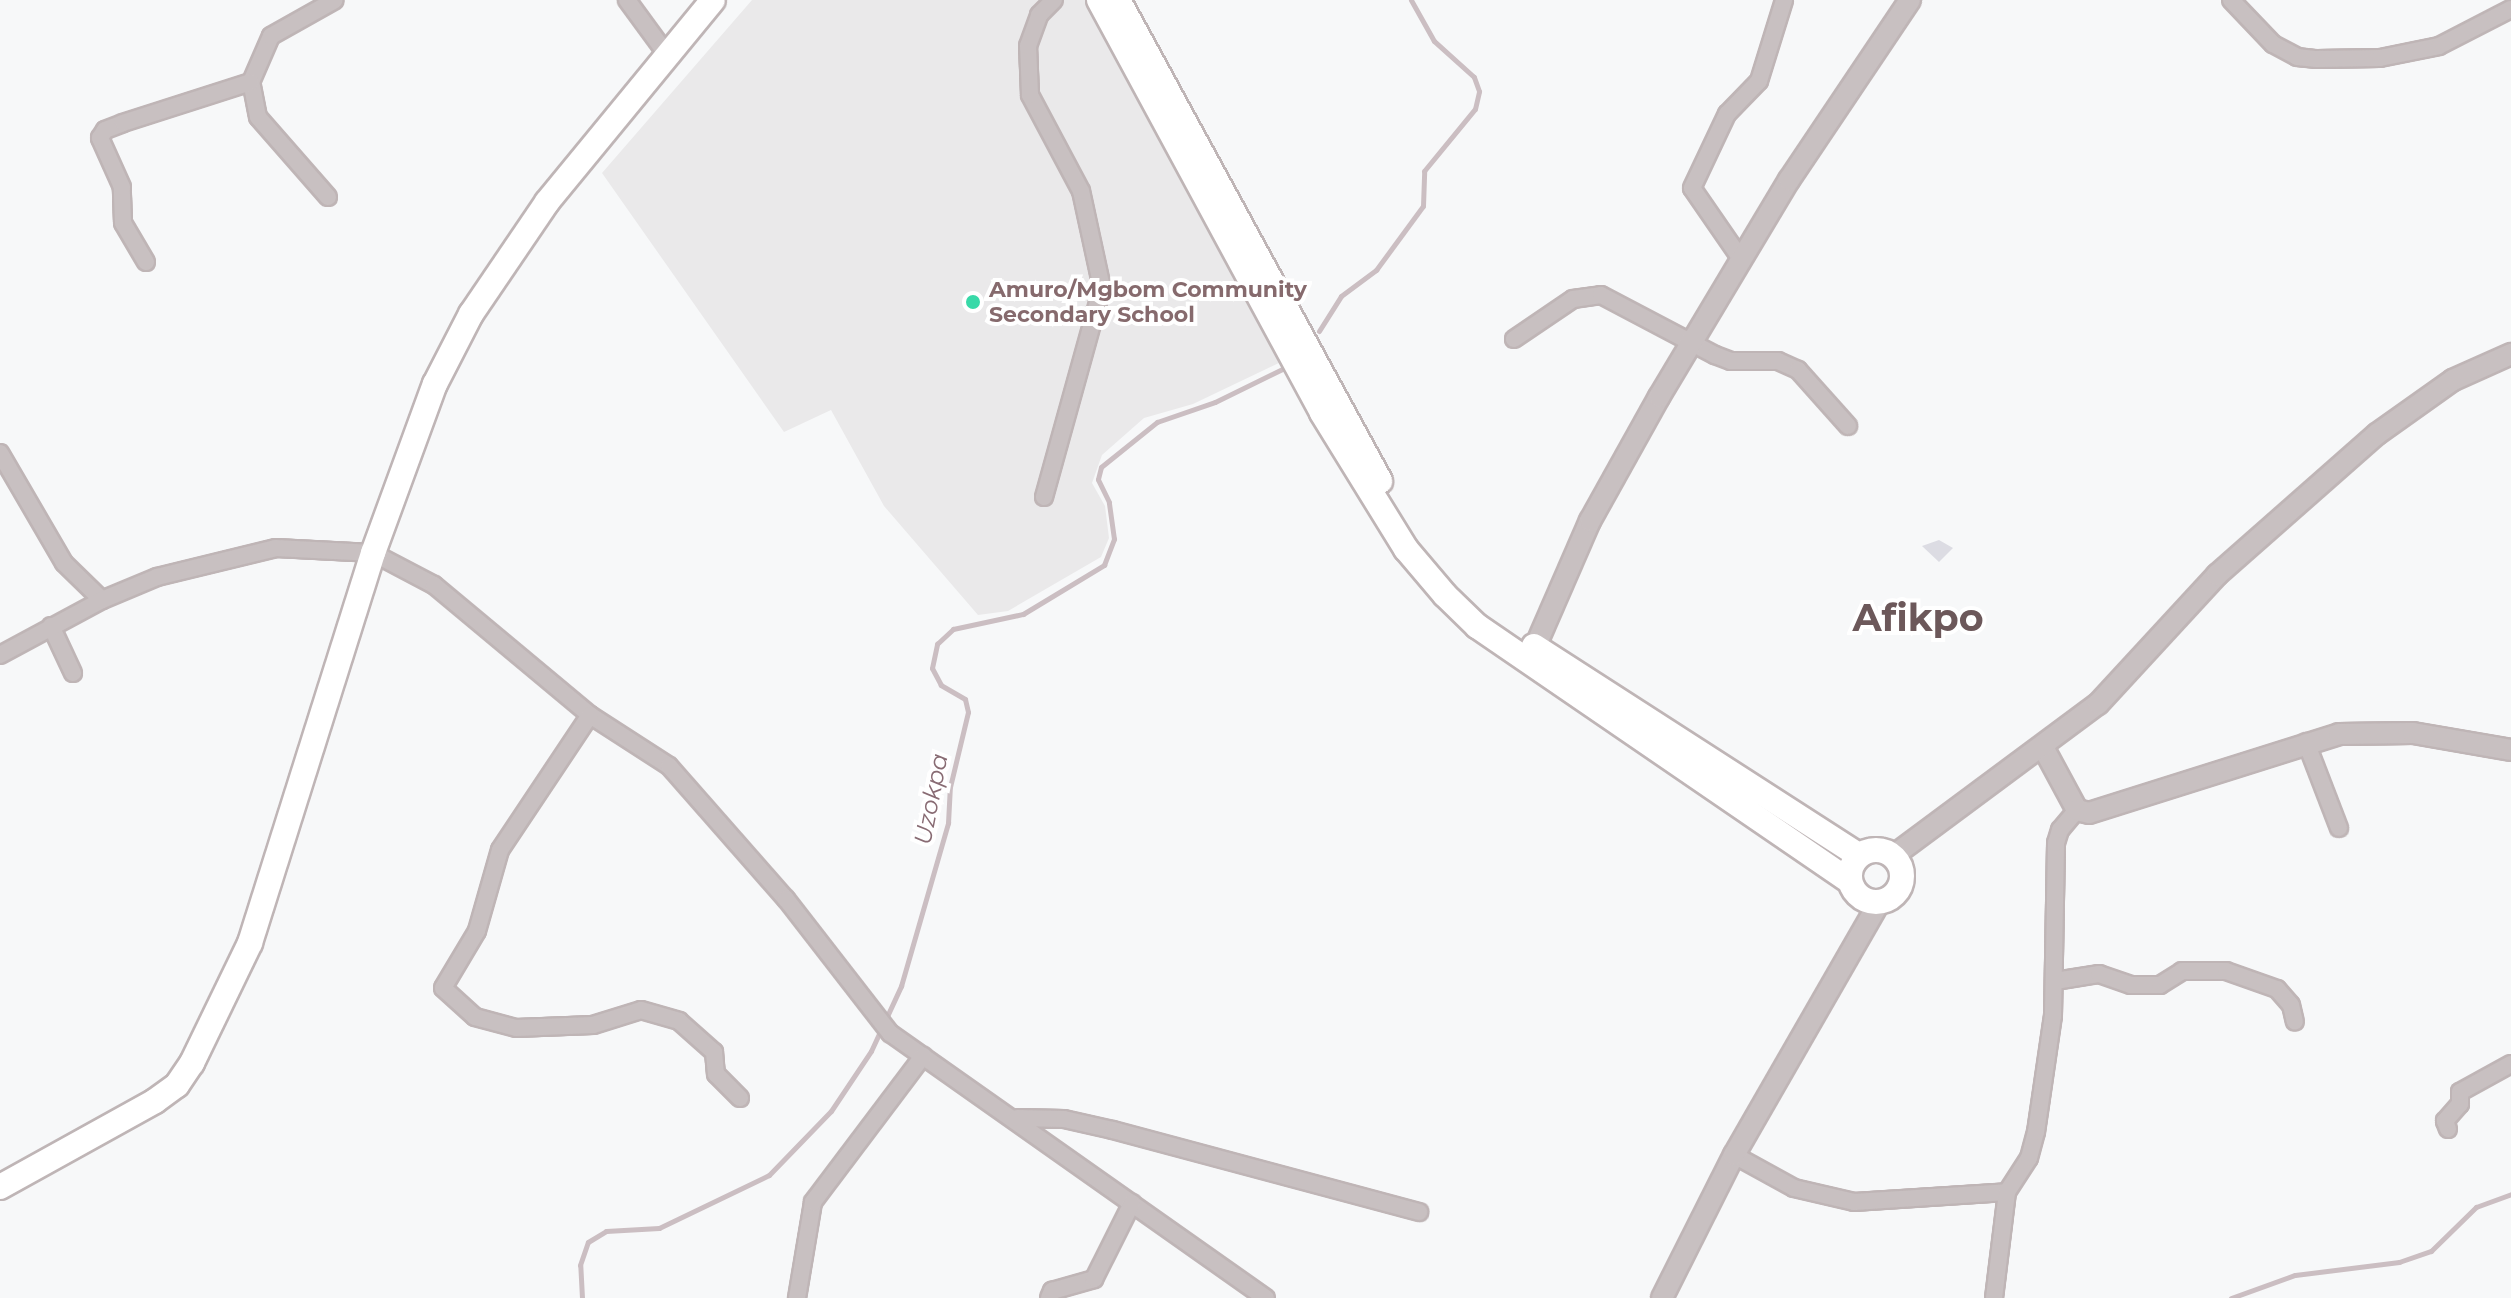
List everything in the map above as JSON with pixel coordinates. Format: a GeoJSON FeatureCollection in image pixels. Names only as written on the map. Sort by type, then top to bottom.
{"type":"FeatureCollection","features":[{"type":"Feature","properties":{"kind":"main road"},"geometry":{"type":"LineString","coordinates":[[0,1187],[155,1101],[177,1085],[192,1063],[250,943],[373,553],[435,384],[471,314],[547,202],[713,0]]}},
{"type":"Feature","properties":{"kind":"main road"},"geometry":{"type":"LineString","coordinates":[[1099,0],[1371,495],[1445,595],[1533,654],[1850,881],[1860,896],[1879,903],[1897,892],[1901,882],[1893,856],[1874,850],[1858,855],[1533,654],[1455,587],[1383,486],[1118,0]]}},
{"type":"Feature","properties":{"kind":"main road"},"geometry":{"type":"LineString","coordinates":[[1850,881],[1858,855]]}},
{"type":"Feature","properties":{"kind":"street"},"geometry":{"type":"LineString","coordinates":[[328,197],[258,117],[251,82],[271,36],[335,0]]}},
{"type":"Feature","properties":{"kind":"street"},"geometry":{"type":"LineString","coordinates":[[627,0],[668,56]]}},
{"type":"Feature","properties":{"kind":"street"},"geometry":{"type":"LineString","coordinates":[[1044,497],[1102,288],[1081,191],[1030,95],[1028,46],[1039,15],[1054,0]]}},
{"type":"Feature","properties":{"kind":"street"},"geometry":{"type":"LineString","coordinates":[[1741,259],[1692,188],[1727,114],[1759,81],[1784,0]]}},
{"type":"Feature","properties":{"kind":"street"},"geometry":{"type":"LineString","coordinates":[[1533,654],[1590,521],[1691,343],[1741,259],[1910,0]]}},
{"type":"Feature","properties":{"kind":"street"},"geometry":{"type":"LineString","coordinates":[[2231,0],[2273,44],[2297,57],[2317,59],[2380,58],[2439,46],[2511,9]]}},
{"type":"Feature","properties":{"kind":"street"},"geometry":{"type":"LineString","coordinates":[[146,262],[123,223],[122,187],[100,138],[105,130],[123,123],[251,82]]}},
{"type":"Feature","properties":{"kind":"street"},"geometry":{"type":"LineString","coordinates":[[1514,339],[1586,294],[1621,303],[1691,343],[1731,361],[1778,361],[1798,370],[1848,426]]}},
{"type":"Feature","properties":{"kind":"street"},"geometry":{"type":"LineString","coordinates":[[1893,856],[2044,749],[2142,660],[2217,575],[2377,434],[2453,380],[2511,354]]}},
{"type":"Feature","properties":{"kind":"street"},"geometry":{"type":"LineString","coordinates":[[0,453],[64,563],[102,600]]}},
{"type":"Feature","properties":{"kind":"street"},"geometry":{"type":"LineString","coordinates":[[0,655],[102,600],[157,577],[276,548],[373,553],[434,585],[590,715],[669,766],[786,899],[875,1019],[890,1033],[1017,1118],[1266,1298]]}},
{"type":"Feature","properties":{"kind":"street"},"geometry":{"type":"LineString","coordinates":[[51,626],[73,673]]}},
{"type":"Feature","properties":{"kind":"street"},"geometry":{"type":"LineString","coordinates":[[590,715],[500,850],[477,931],[443,988],[475,1017],[516,1028],[593,1025],[641,1010],[679,1021],[714,1052],[716,1074],[740,1098]]}},
{"type":"Feature","properties":{"kind":"street"},"geometry":{"type":"LineString","coordinates":[[2077,810],[2108,811],[2306,742],[2367,731],[2413,733],[2511,750]]}},
{"type":"Feature","properties":{"kind":"street"},"geometry":{"type":"LineString","coordinates":[[2306,742],[2339,828]]}},
{"type":"Feature","properties":{"kind":"street"},"geometry":{"type":"LineString","coordinates":[[2044,749],[2077,810]]}},
{"type":"Feature","properties":{"kind":"street"},"geometry":{"type":"LineString","coordinates":[[1994,1298],[2007,1192],[2029,1158],[2036,1132],[2055,981],[2056,843],[2077,810]]}},
{"type":"Feature","properties":{"kind":"street"},"geometry":{"type":"LineString","coordinates":[[1662,1298],[1734,1155],[1879,903]]}},
{"type":"Feature","properties":{"kind":"street"},"geometry":{"type":"LineString","coordinates":[[2055,981],[2099,974],[2131,985],[2160,985],[2182,971],[2226,971],[2277,989],[2291,1005],[2295,1022]]}},
{"type":"Feature","properties":{"kind":"street"},"geometry":{"type":"LineString","coordinates":[[797,1298],[813,1202],[923,1056]]}},
{"type":"Feature","properties":{"kind":"street"},"geometry":{"type":"LineString","coordinates":[[2448,1129],[2445,1121],[2460,1104],[2460,1092],[2511,1064]]}},
{"type":"Feature","properties":{"kind":"street"},"geometry":{"type":"LineString","coordinates":[[1017,1118],[1064,1119],[1113,1130],[1419,1212]]}},
{"type":"Feature","properties":{"kind":"street"},"geometry":{"type":"LineString","coordinates":[[1734,1155],[1794,1188],[1854,1202],[2007,1192]]}},
{"type":"Feature","properties":{"kind":"street"},"geometry":{"type":"LineString","coordinates":[[1049,1298],[1052,1291],[1094,1279],[1132,1203]]}},
{"type":"Feature","properties":{"kind":"shaded area","name":"Amuro/Mgbom Community Secondary School"},"geometry":{"type":"Polygon","coordinates":[[[752,0],[1090,0],[1285,360],[1193,404],[1144,418],[1102,455],[1092,483],[1105,506],[1109,538],[1101,557],[1008,611],[978,615],[884,506],[831,410],[784,432],[602,173],[752,0]]]}},
{"type":"Feature","properties":{"kind":"shaded area"},"geometry":{"type":"Polygon","coordinates":[[[1939,540],[1953,548],[1939,562],[1922,546],[1939,540]]]}},
{"type":"Feature","properties":{"kind":"waterway"},"geometry":{"type":"LineString","coordinates":[[1319,331],[1341,296],[1376,270],[1423,206],[1424,171],[1475,109],[1479,91],[1474,77],[1434,41],[1411,0]]}},
{"type":"Feature","properties":{"kind":"waterway","name":"Uzokpa"},"geometry":{"type":"LineString","coordinates":[[582,1298],[580,1265],[588,1242],[606,1231],[659,1228],[769,1175],[831,1111],[871,1051],[901,986],[948,823],[950,787],[968,712],[965,699],[941,685],[932,668],[937,644],[953,629],[1023,614],[1104,565],[1114,539],[1109,502],[1098,479],[1101,467],[1157,422],[1215,402],[1282,369]]}},
{"type":"Feature","properties":{"kind":"waterway"},"geometry":{"type":"LineString","coordinates":[[2231,1298],[2295,1275],[2399,1262],[2431,1251],[2476,1207],[2511,1194]]}},
{"type":"Feature","properties":{"kind":"place","name":"Amuro/Mgbom Community Secondary School"},"geometry":{"type":"Point","coordinates":[973,302]}},
{"type":"Feature","properties":{"kind":"district","name":"Afikpo"},"geometry":{"type":"Point","coordinates":[1918,618]}}]}
